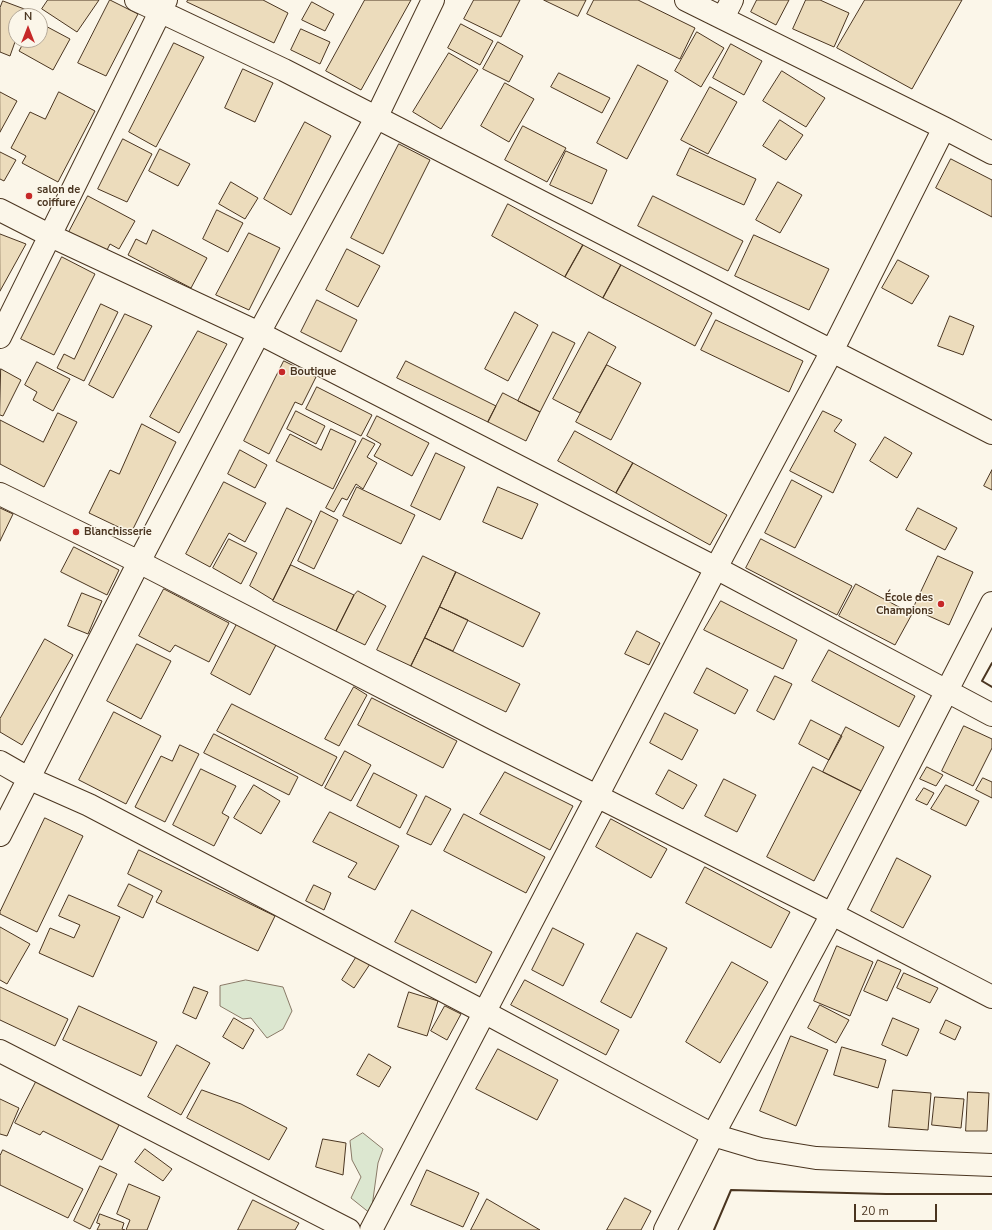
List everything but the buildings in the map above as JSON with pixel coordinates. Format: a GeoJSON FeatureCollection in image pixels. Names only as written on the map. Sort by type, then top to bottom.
{"type":"FeatureCollection","features":[{"type":"Feature","properties":{"kind":"street"},"geometry":{"type":"LineString","coordinates":[[136,0],[163,6],[376,118],[992,433]]}},
{"type":"Feature","properties":{"kind":"street"},"geometry":{"type":"LineString","coordinates":[[0,835],[139,562],[259,333],[376,118],[433,0]]}},
{"type":"Feature","properties":{"kind":"street"},"geometry":{"type":"LineString","coordinates":[[686,0],[727,9],[992,154]]}},
{"type":"Feature","properties":{"kind":"street"},"geometry":{"type":"LineString","coordinates":[[0,337],[163,6]]}},
{"type":"Feature","properties":{"kind":"street"},"geometry":{"type":"LineString","coordinates":[[371,1230],[716,568],[832,351],[944,128]]}},
{"type":"Feature","properties":{"kind":"street"},"geometry":{"type":"LineString","coordinates":[[0,210],[51,236],[259,333],[716,568],[992,715]]}},
{"type":"Feature","properties":{"kind":"street"},"geometry":{"type":"LineString","coordinates":[[0,494],[139,562],[470,733],[832,914],[992,997]]}},
{"type":"Feature","properties":{"kind":"street"},"geometry":{"type":"LineString","coordinates":[[665,1230],[713,1135],[832,914],[992,603]]}},
{"type":"Feature","properties":{"kind":"street"},"geometry":{"type":"LineString","coordinates":[[0,762],[28,778],[89,805],[484,1012],[713,1135],[760,1149],[816,1158],[992,1165]]}},
{"type":"Feature","properties":{"kind":"street"},"geometry":{"type":"LineString","coordinates":[[0,1051],[349,1230]]}},
{"type":"Feature","properties":{"kind":"green space"},"geometry":{"type":"Polygon","coordinates":[[[246,980],[283,987],[292,1011],[283,1029],[267,1038],[251,1018],[243,1019],[220,1006],[220,986],[246,980]]]}},
{"type":"Feature","properties":{"kind":"green space"},"geometry":{"type":"Polygon","coordinates":[[[363,1133],[383,1149],[378,1163],[371,1214],[351,1198],[361,1177],[352,1160],[350,1141],[363,1133]]]}},
{"type":"Feature","properties":{"kind":"wall"},"geometry":{"type":"LineString","coordinates":[[992,663],[982,681],[992,687]]}},
{"type":"Feature","properties":{"kind":"wall"},"geometry":{"type":"LineString","coordinates":[[714,1230],[731,1190],[886,1194],[992,1194]]}},
{"type":"Feature","properties":{"kind":"place","name":"salon de coiffure"},"geometry":{"type":"Point","coordinates":[29,196]}},
{"type":"Feature","properties":{"kind":"place","name":"Boutique"},"geometry":{"type":"Point","coordinates":[282,372]}},
{"type":"Feature","properties":{"kind":"place","name":"Blanchisserie"},"geometry":{"type":"Point","coordinates":[76,532]}},
{"type":"Feature","properties":{"kind":"place","name":"École des Champions"},"geometry":{"type":"Point","coordinates":[941,604]}}]}
